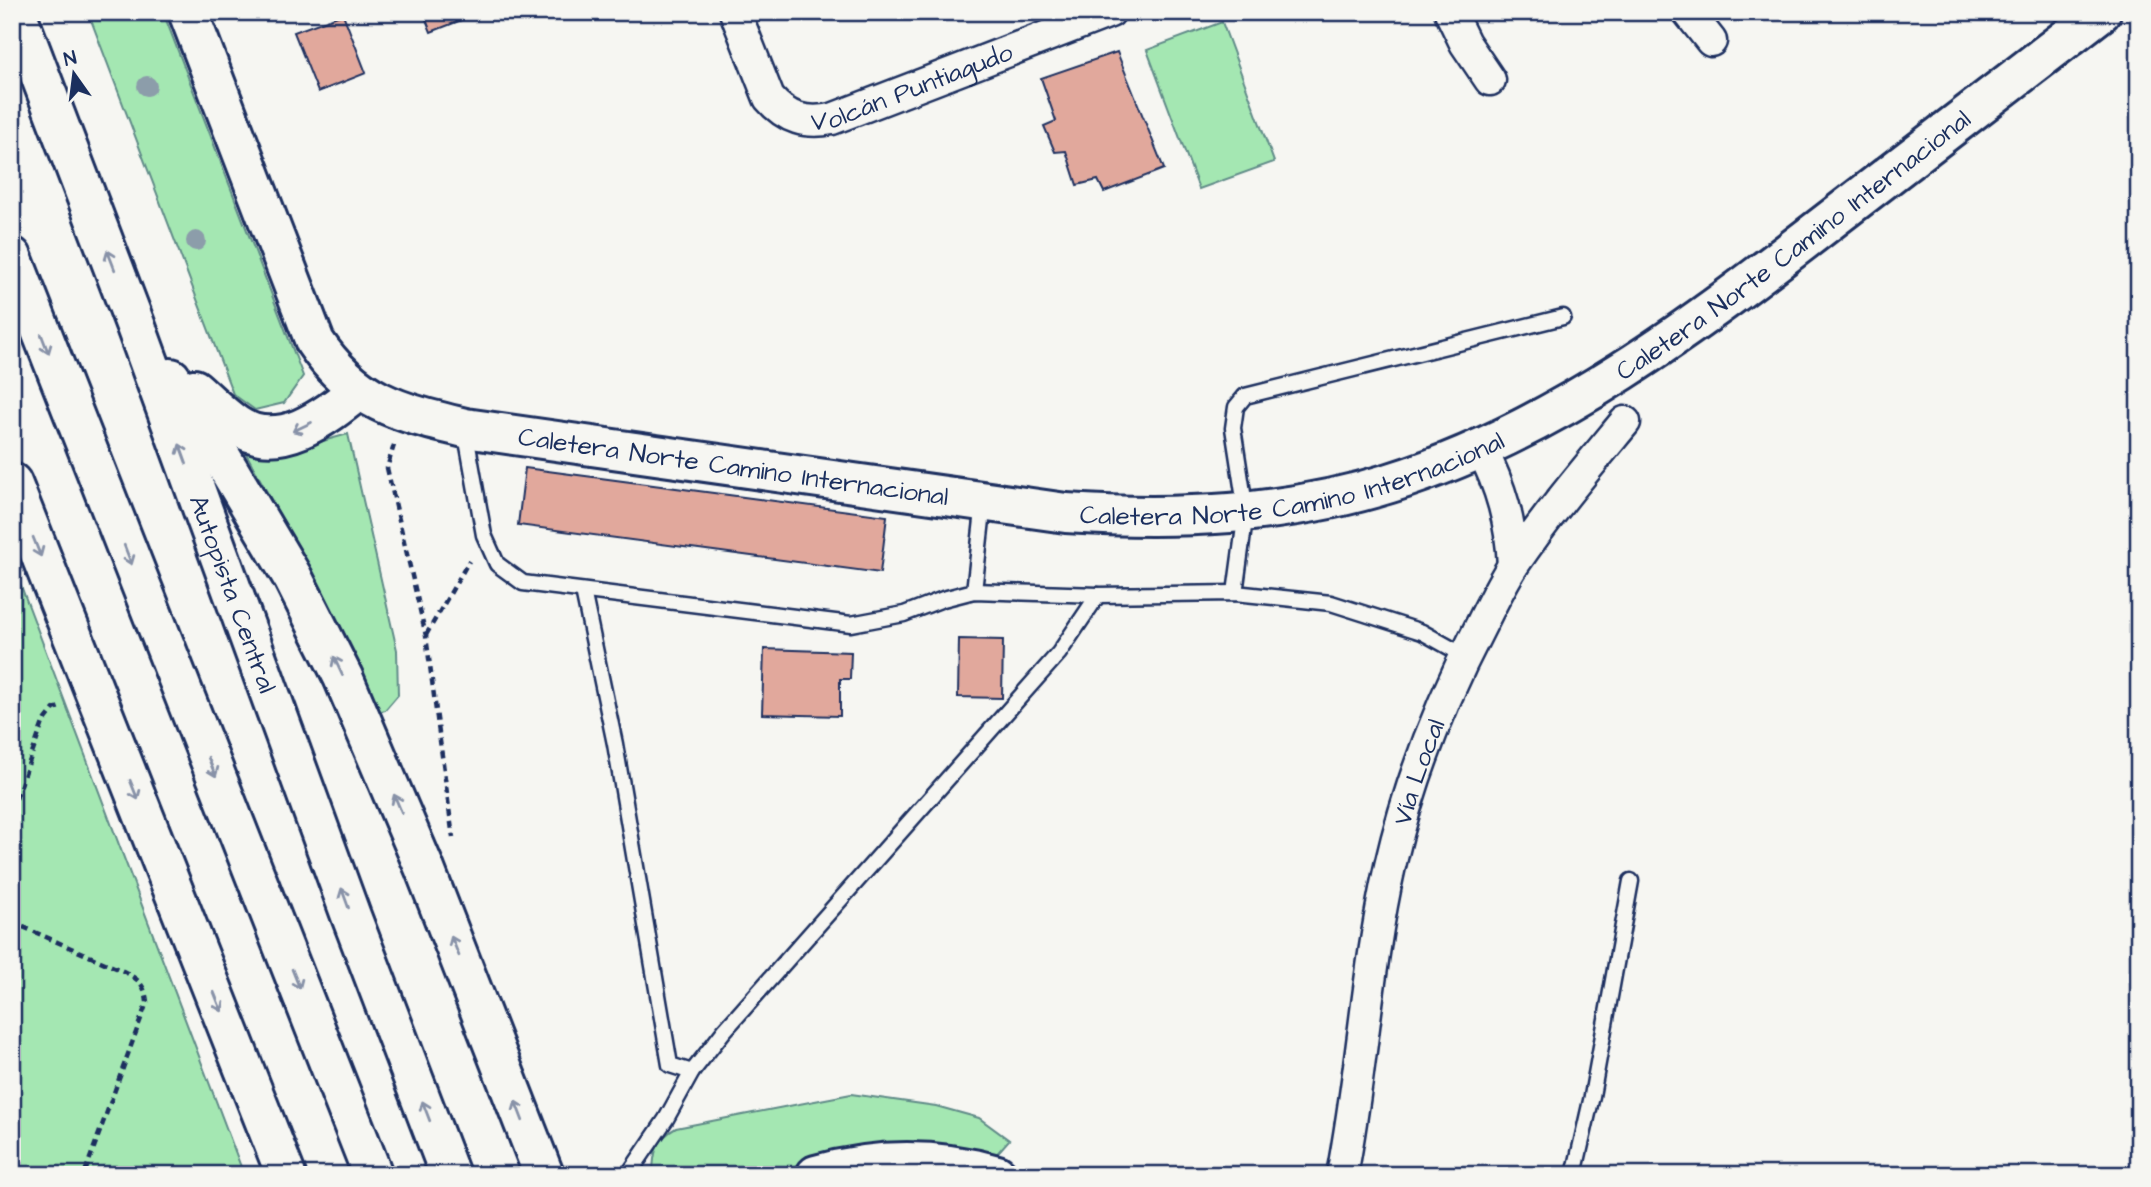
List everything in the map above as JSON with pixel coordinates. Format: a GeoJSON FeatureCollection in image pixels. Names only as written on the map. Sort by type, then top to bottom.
{"type":"FeatureCollection","features":[{"type":"Feature","properties":{"kind":"main road","name":"Autopista Central"},"geometry":{"type":"LineString","coordinates":[[16,12],[135,324],[351,916],[450,1175]]}},
{"type":"Feature","properties":{"kind":"main road","name":"Caletera Norte Camino Internacional"},"geometry":{"type":"LineString","coordinates":[[188,12],[315,342],[335,368],[359,390],[391,408],[465,428],[984,502],[1066,513],[1169,517],[1246,512],[1357,492],[1436,467],[1573,402],[1641,360],[1784,257],[2101,12]]}},
{"type":"Feature","properties":{"kind":"main road"},"geometry":{"type":"LineString","coordinates":[[12,257],[373,1175]]}},
{"type":"Feature","properties":{"kind":"main road"},"geometry":{"type":"LineString","coordinates":[[135,324],[162,357],[192,387],[229,420],[252,433],[278,436],[290,433],[336,408],[359,390]]}},
{"type":"Feature","properties":{"kind":"main road"},"geometry":{"type":"LineString","coordinates":[[135,324],[204,428],[273,541],[319,626],[348,687],[424,867],[544,1175]]}},
{"type":"Feature","properties":{"kind":"main road"},"geometry":{"type":"LineString","coordinates":[[12,483],[286,1175]]}},
{"type":"Feature","properties":{"kind":"main road"},"geometry":{"type":"LineString","coordinates":[[816,1175],[870,1164],[904,1161],[938,1162],[997,1175]]}},
{"type":"Feature","properties":{"kind":"street","name":"Volcán Puntiagudo"},"geometry":{"type":"LineString","coordinates":[[735,12],[769,98],[790,116],[803,121],[818,122],[832,119],[1110,12]]}},
{"type":"Feature","properties":{"kind":"street"},"geometry":{"type":"LineString","coordinates":[[1451,12],[1465,43],[1490,80]]}},
{"type":"Feature","properties":{"kind":"street"},"geometry":{"type":"LineString","coordinates":[[1688,12],[1711,41]]}},
{"type":"Feature","properties":{"kind":"street","name":"Vía Local"},"geometry":{"type":"LineString","coordinates":[[1342,1175],[1390,866],[1406,803],[1423,753],[1465,656],[1513,565],[1625,422]]}},
{"type":"Feature","properties":{"kind":"street"},"geometry":{"type":"LineString","coordinates":[[1480,448],[1494,474],[1504,502],[1511,534],[1513,565]]}},
{"type":"Feature","properties":{"kind":"lane"},"geometry":{"type":"LineString","coordinates":[[1235,593],[1246,512],[1233,428],[1236,407],[1245,396],[1563,317]]}},
{"type":"Feature","properties":{"kind":"lane"},"geometry":{"type":"LineString","coordinates":[[465,428],[484,535],[497,564],[523,583],[851,624],[904,614],[943,598],[974,591],[1098,595],[1235,593],[1331,603],[1422,632],[1465,656]]}},
{"type":"Feature","properties":{"kind":"lane"},"geometry":{"type":"LineString","coordinates":[[974,591],[984,502]]}},
{"type":"Feature","properties":{"kind":"lane"},"geometry":{"type":"LineString","coordinates":[[583,591],[615,744],[670,1065],[692,1072]]}},
{"type":"Feature","properties":{"kind":"lane"},"geometry":{"type":"LineString","coordinates":[[628,1175],[666,1119],[692,1072],[724,1031],[1059,653],[1098,595]]}},
{"type":"Feature","properties":{"kind":"lane"},"geometry":{"type":"LineString","coordinates":[[1574,1175],[1592,1096],[1631,881]]}},
{"type":"Feature","properties":{"kind":"path"},"geometry":{"type":"LineString","coordinates":[[415,416],[392,447],[387,468],[426,636],[454,846]]}},
{"type":"Feature","properties":{"kind":"path"},"geometry":{"type":"LineString","coordinates":[[426,636],[484,535]]}},
{"type":"Feature","properties":{"kind":"path"},"geometry":{"type":"LineString","coordinates":[[12,810],[46,716],[65,705]]}},
{"type":"Feature","properties":{"kind":"path"},"geometry":{"type":"LineString","coordinates":[[12,922],[123,971],[139,981],[145,989],[147,1002],[84,1175]]}},
{"type":"Feature","properties":{"kind":"green space"},"geometry":{"type":"Polygon","coordinates":[[[88,12],[163,12],[303,376],[284,403],[255,410],[233,394],[88,12]]]}},
{"type":"Feature","properties":{"kind":"green space"},"geometry":{"type":"Polygon","coordinates":[[[1222,22],[1274,162],[1199,189],[1147,50],[1222,22]]]}},
{"type":"Feature","properties":{"kind":"green space"},"geometry":{"type":"Polygon","coordinates":[[[348,434],[397,650],[398,695],[385,710],[378,712],[343,631],[243,448],[291,450],[348,434]]]}},
{"type":"Feature","properties":{"kind":"green space"},"geometry":{"type":"Polygon","coordinates":[[[12,562],[244,1175],[12,1175],[12,562]]]}},
{"type":"Feature","properties":{"kind":"green space"},"geometry":{"type":"Polygon","coordinates":[[[851,1094],[936,1106],[979,1118],[1009,1140],[994,1157],[872,1156],[790,1175],[653,1175],[657,1147],[669,1132],[676,1128],[851,1094]]]}},
{"type":"Feature","properties":{"kind":"building"},"geometry":{"type":"Polygon","coordinates":[[[423,12],[482,12],[431,32],[423,12]]]}},
{"type":"Feature","properties":{"kind":"building"},"geometry":{"type":"Polygon","coordinates":[[[343,14],[366,73],[318,92],[294,32],[343,14]]]}},
{"type":"Feature","properties":{"kind":"building"},"geometry":{"type":"Polygon","coordinates":[[[1117,52],[1164,169],[1104,192],[1098,180],[1077,185],[1066,151],[1055,152],[1044,126],[1056,121],[1041,78],[1117,52]]]}},
{"type":"Feature","properties":{"kind":"building"},"geometry":{"type":"Polygon","coordinates":[[[525,468],[887,516],[880,573],[518,525],[525,468]]]}},
{"type":"Feature","properties":{"kind":"building"},"geometry":{"type":"Polygon","coordinates":[[[959,639],[1003,640],[1002,698],[958,697],[959,639]]]}},
{"type":"Feature","properties":{"kind":"building"},"geometry":{"type":"Polygon","coordinates":[[[764,649],[851,652],[850,679],[840,679],[840,716],[762,714],[764,649]]]}}]}
